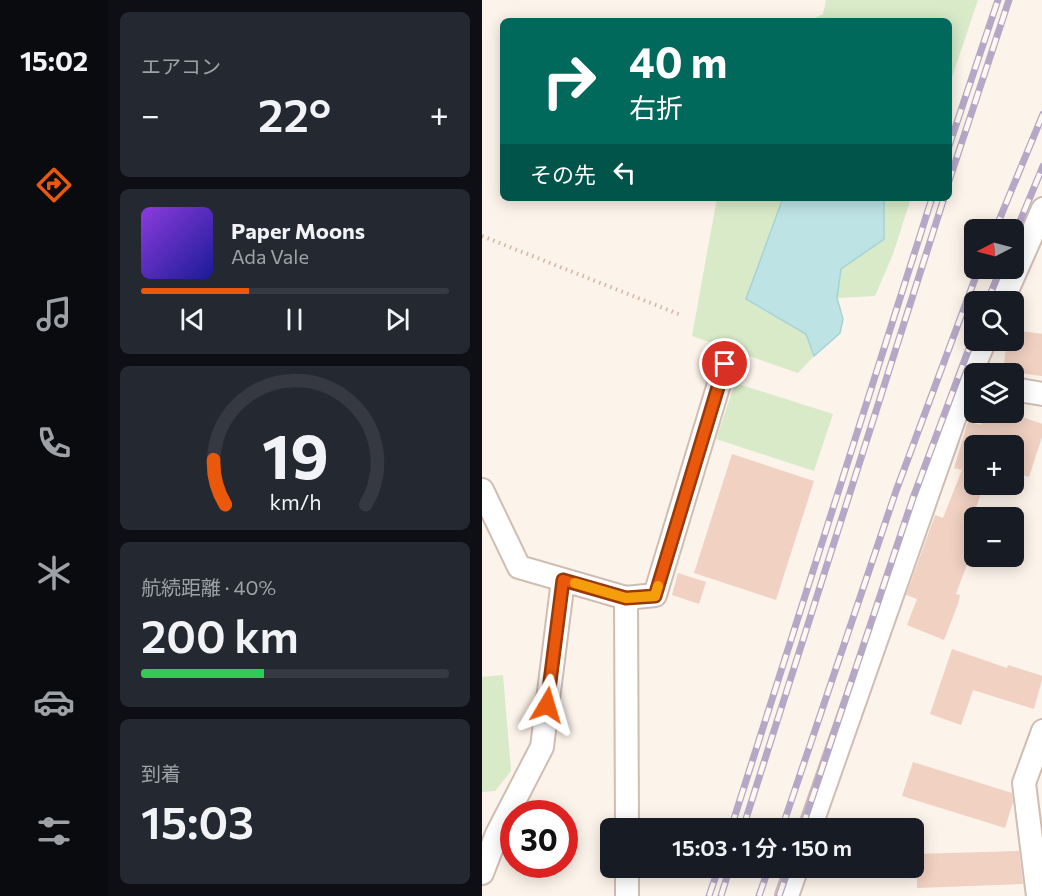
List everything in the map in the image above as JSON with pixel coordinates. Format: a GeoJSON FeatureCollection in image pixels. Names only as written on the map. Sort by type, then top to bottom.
{"type":"FeatureCollection","features":[{"type":"Feature","properties":{"kind":"street"},"geometry":{"type":"LineString","coordinates":[[1007,291],[1043,209]]}},
{"type":"Feature","properties":{"kind":"street"},"geometry":{"type":"LineString","coordinates":[[482,490],[519,567],[626,598],[655,596],[725,364]]}},
{"type":"Feature","properties":{"kind":"street"},"geometry":{"type":"LineString","coordinates":[[1024,391],[1043,394]]}},
{"type":"Feature","properties":{"kind":"street"},"geometry":{"type":"LineString","coordinates":[[814,818],[964,400]]}},
{"type":"Feature","properties":{"kind":"street"},"geometry":{"type":"LineString","coordinates":[[482,873],[497,834],[542,747],[563,580]]}},
{"type":"Feature","properties":{"kind":"street"},"geometry":{"type":"LineString","coordinates":[[626,598],[627,818]]}},
{"type":"Feature","properties":{"kind":"street"},"geometry":{"type":"LineString","coordinates":[[1038,896],[1024,783],[1043,731]]}},
{"type":"Feature","properties":{"kind":"street"},"geometry":{"type":"LineString","coordinates":[[627,878],[627,896]]}},
{"type":"Feature","properties":{"kind":"street"},"geometry":{"type":"LineString","coordinates":[[787,896],[793,878]]}},
{"type":"Feature","properties":{"kind":"path"},"geometry":{"type":"LineString","coordinates":[[482,236],[681,315]]}},
{"type":"Feature","properties":{"kind":"green space"},"geometry":{"type":"Polygon","coordinates":[[[826,0],[978,0],[952,77],[952,18],[815,18],[823,14],[826,0]]]}},
{"type":"Feature","properties":{"kind":"green space"},"geometry":{"type":"Polygon","coordinates":[[[716,201],[782,201],[762,309],[806,334],[814,356],[798,373],[692,336],[716,201]]]}},
{"type":"Feature","properties":{"kind":"green space"},"geometry":{"type":"Polygon","coordinates":[[[884,201],[910,201],[893,254],[875,296],[837,298],[841,269],[884,239],[884,201]]]}},
{"type":"Feature","properties":{"kind":"green space"},"geometry":{"type":"Polygon","coordinates":[[[735,383],[833,414],[814,471],[716,439],[735,383]]]}},
{"type":"Feature","properties":{"kind":"green space"},"geometry":{"type":"Polygon","coordinates":[[[503,675],[511,771],[495,791],[482,792],[482,677],[503,675]]]}},
{"type":"Feature","properties":{"kind":"water"},"geometry":{"type":"Polygon","coordinates":[[[782,201],[884,201],[884,239],[841,269],[837,298],[843,319],[840,333],[814,356],[806,334],[746,299],[782,201]]]}},
{"type":"Feature","properties":{"kind":"building"},"geometry":{"type":"Polygon","coordinates":[[[1024,331],[1043,334],[1043,376],[1024,374],[1024,363],[1004,363],[1006,351],[1024,351],[1024,331]]]}},
{"type":"Feature","properties":{"kind":"building"},"geometry":{"type":"Polygon","coordinates":[[[1024,418],[1043,424],[1043,434],[1029,477],[1024,475],[1024,435],[964,435],[964,495],[980,495],[976,507],[964,507],[964,567],[966,567],[956,594],[960,595],[958,604],[944,640],[907,625],[917,599],[906,595],[935,515],[943,518],[962,470],[954,468],[968,423],[981,425],[982,423],[1024,423],[1024,418]]]}},
{"type":"Feature","properties":{"kind":"building"},"geometry":{"type":"Polygon","coordinates":[[[732,454],[814,481],[776,600],[694,573],[732,454]]]}},
{"type":"Feature","properties":{"kind":"building"},"geometry":{"type":"Polygon","coordinates":[[[678,573],[706,582],[699,604],[672,595],[678,573]]]}},
{"type":"Feature","properties":{"kind":"building"},"geometry":{"type":"Polygon","coordinates":[[[952,649],[1007,668],[1008,665],[1043,676],[1034,709],[973,690],[961,725],[930,714],[952,649]]]}},
{"type":"Feature","properties":{"kind":"building"},"geometry":{"type":"Polygon","coordinates":[[[913,762],[1012,793],[1013,802],[1005,828],[902,796],[913,762]]]}},
{"type":"Feature","properties":{"kind":"building"},"geometry":{"type":"Polygon","coordinates":[[[1019,851],[1023,884],[917,888],[917,878],[924,878],[924,854],[1019,851]]]}},
{"type":"Feature","properties":{"kind":"railway"},"geometry":{"type":"LineString","coordinates":[[952,137],[998,0]]}},
{"type":"Feature","properties":{"kind":"railway"},"geometry":{"type":"LineString","coordinates":[[952,172],[1009,0]]}},
{"type":"Feature","properties":{"kind":"railway"},"geometry":{"type":"LineString","coordinates":[[1000,219],[1043,114]]}},
{"type":"Feature","properties":{"kind":"railway"},"geometry":{"type":"LineString","coordinates":[[1021,219],[1043,166]]}},
{"type":"Feature","properties":{"kind":"railway"},"geometry":{"type":"LineString","coordinates":[[734,818],[931,201]]}},
{"type":"Feature","properties":{"kind":"railway"},"geometry":{"type":"LineString","coordinates":[[746,818],[943,201]]}},
{"type":"Feature","properties":{"kind":"railway"},"geometry":{"type":"LineString","coordinates":[[785,818],[896,491],[975,279]]}},
{"type":"Feature","properties":{"kind":"railway"},"geometry":{"type":"LineString","coordinates":[[992,291],[996,279]]}},
{"type":"Feature","properties":{"kind":"railway"},"geometry":{"type":"LineString","coordinates":[[805,818],[913,498],[968,351]]}},
{"type":"Feature","properties":{"kind":"railway"},"geometry":{"type":"LineString","coordinates":[[709,896],[715,878]]}},
{"type":"Feature","properties":{"kind":"railway"},"geometry":{"type":"LineString","coordinates":[[721,896],[727,878]]}},
{"type":"Feature","properties":{"kind":"railway"},"geometry":{"type":"LineString","coordinates":[[759,896],[765,878]]}},
{"type":"Feature","properties":{"kind":"railway"},"geometry":{"type":"LineString","coordinates":[[779,896],[785,878]]}},
{"type":"Feature","properties":{"kind":"slow traffic"},"geometry":{"type":"LineString","coordinates":[[575,583],[626,598],[655,596],[658,586]]}},
{"type":"Feature","properties":{"kind":"route"},"geometry":{"type":"LineString","coordinates":[[547,705],[563,580],[626,598],[655,596],[725,364]]}}]}
